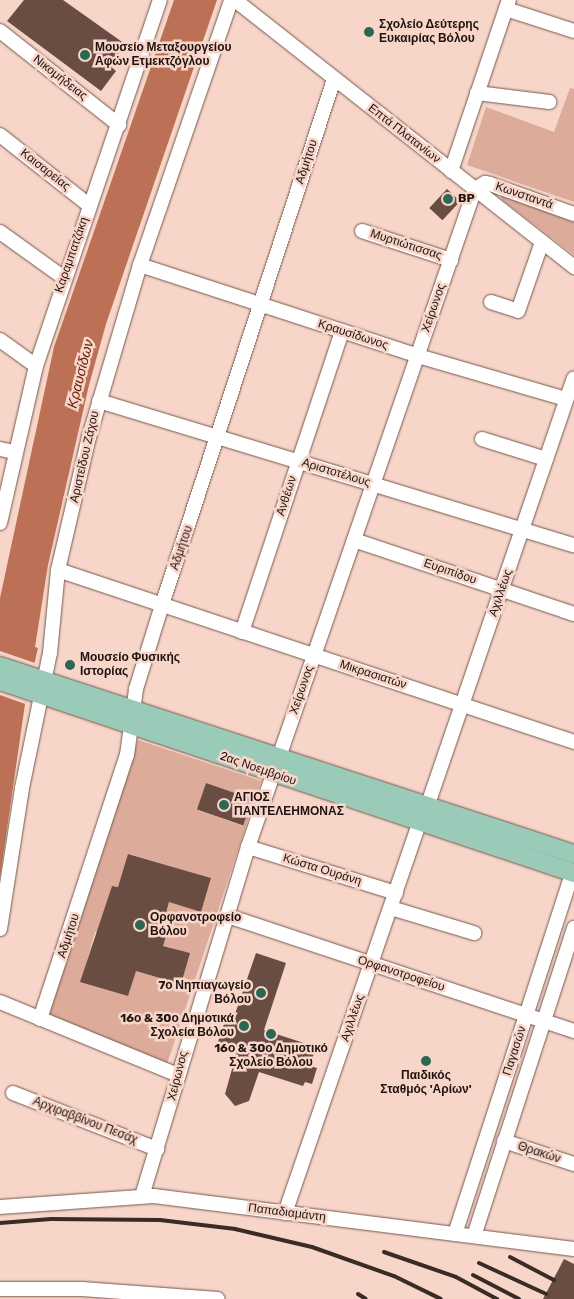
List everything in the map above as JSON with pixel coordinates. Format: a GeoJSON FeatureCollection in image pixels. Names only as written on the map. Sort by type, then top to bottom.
{"type":"FeatureCollection","features":[{"type":"Feature","properties":{"kind":"main road","name":"2ας Νοεμβρίου"},"geometry":{"type":"LineString","coordinates":[[0,666],[36,686]]}},
{"type":"Feature","properties":{"kind":"main road","name":"2ας Νοεμβρίου"},"geometry":{"type":"LineString","coordinates":[[0,681],[36,686],[424,815],[573,871]]}},
{"type":"Feature","properties":{"kind":"main road","name":"2ας Νοεμβρίου"},"geometry":{"type":"LineString","coordinates":[[424,815],[574,854]]}},
{"type":"Feature","properties":{"kind":"street","name":"Καραμπατζάκη"},"geometry":{"type":"LineString","coordinates":[[1,518],[14,452],[36,366],[64,278],[119,125],[160,0]]}},
{"type":"Feature","properties":{"kind":"street","name":"Επτά Πλατανίων"},"geometry":{"type":"LineString","coordinates":[[233,0],[574,267]]}},
{"type":"Feature","properties":{"kind":"street","name":"Αριστείδου Ζάχου"},"geometry":{"type":"LineString","coordinates":[[0,929],[36,686],[58,570],[99,401],[140,265],[233,0]]}},
{"type":"Feature","properties":{"kind":"street"},"geometry":{"type":"LineString","coordinates":[[451,171],[507,4],[574,31]]}},
{"type":"Feature","properties":{"kind":"street","name":"Νικομήδειας"},"geometry":{"type":"LineString","coordinates":[[0,31],[119,125]]}},
{"type":"Feature","properties":{"kind":"street","name":"Αδμήτου"},"geometry":{"type":"LineString","coordinates":[[40,1019],[127,755],[132,718],[162,605],[219,437],[334,78]]}},
{"type":"Feature","properties":{"kind":"street"},"geometry":{"type":"LineString","coordinates":[[477,93],[549,102]]}},
{"type":"Feature","properties":{"kind":"street","name":"Καισαρείας"},"geometry":{"type":"LineString","coordinates":[[0,135],[89,205]]}},
{"type":"Feature","properties":{"kind":"street","name":"Κωνσταντά"},"geometry":{"type":"LineString","coordinates":[[475,189],[485,183],[490,184],[574,214]]}},
{"type":"Feature","properties":{"kind":"street","name":"Χείρωνος"},"geometry":{"type":"LineString","coordinates":[[142,1196],[248,847],[475,189]]}},
{"type":"Feature","properties":{"kind":"street","name":"Μυρτιώτισσας"},"geometry":{"type":"LineString","coordinates":[[362,231],[450,260]]}},
{"type":"Feature","properties":{"kind":"street"},"geometry":{"type":"LineString","coordinates":[[0,232],[64,278]]}},
{"type":"Feature","properties":{"kind":"street"},"geometry":{"type":"LineString","coordinates":[[491,302],[518,311],[542,242]]}},
{"type":"Feature","properties":{"kind":"street","name":"Κραυσίδωνος"},"geometry":{"type":"LineString","coordinates":[[140,265],[418,356],[566,400]]}},
{"type":"Feature","properties":{"kind":"street","name":"Ανθέων"},"geometry":{"type":"LineString","coordinates":[[242,632],[342,331]]}},
{"type":"Feature","properties":{"kind":"street"},"geometry":{"type":"LineString","coordinates":[[0,340],[36,366]]}},
{"type":"Feature","properties":{"kind":"street","name":"Αχιλλέως"},"geometry":{"type":"LineString","coordinates":[[285,1213],[574,378]]}},
{"type":"Feature","properties":{"kind":"street","name":"Αριστοτέλους"},"geometry":{"type":"LineString","coordinates":[[99,401],[574,545]]}},
{"type":"Feature","properties":{"kind":"street"},"geometry":{"type":"LineString","coordinates":[[482,439],[546,459]]}},
{"type":"Feature","properties":{"kind":"street"},"geometry":{"type":"LineString","coordinates":[[0,449],[14,452]]}},
{"type":"Feature","properties":{"kind":"street","name":"Ευριπίδου"},"geometry":{"type":"LineString","coordinates":[[354,540],[574,614]]}},
{"type":"Feature","properties":{"kind":"street","name":"Μικρασιατών"},"geometry":{"type":"LineString","coordinates":[[58,570],[574,742]]}},
{"type":"Feature","properties":{"kind":"street","name":"Κώστα Ουράνη"},"geometry":{"type":"LineString","coordinates":[[248,847],[396,893]]}},
{"type":"Feature","properties":{"kind":"street","name":"Παγασών"},"geometry":{"type":"LineString","coordinates":[[455,1234],[573,871]]}},
{"type":"Feature","properties":{"kind":"street"},"geometry":{"type":"LineString","coordinates":[[391,908],[474,933]]}},
{"type":"Feature","properties":{"kind":"street","name":"Ορφανοτροφείου"},"geometry":{"type":"LineString","coordinates":[[228,916],[574,1031]]}},
{"type":"Feature","properties":{"kind":"street","name":"Παγασών"},"geometry":{"type":"LineString","coordinates":[[474,1236],[574,928]]}},
{"type":"Feature","properties":{"kind":"street"},"geometry":{"type":"LineString","coordinates":[[0,1002],[178,1075]]}},
{"type":"Feature","properties":{"kind":"street","name":"Αρχιραββίνου Πεσάχ"},"geometry":{"type":"LineString","coordinates":[[13,1093],[157,1150]]}},
{"type":"Feature","properties":{"kind":"street","name":"Θρακών"},"geometry":{"type":"LineString","coordinates":[[504,1141],[574,1164]]}},
{"type":"Feature","properties":{"kind":"street","name":"Παπαδιαμάντη"},"geometry":{"type":"LineString","coordinates":[[0,1207],[142,1196],[574,1249]]}},
{"type":"Feature","properties":{"kind":"street"},"geometry":{"type":"LineString","coordinates":[[0,1289],[218,1299]]}},
{"type":"Feature","properties":{"kind":"shaded area"},"geometry":{"type":"Polygon","coordinates":[[[570,88],[574,89],[574,202],[467,165],[486,107],[554,132],[570,88]]]}},
{"type":"Feature","properties":{"kind":"shaded area"},"geometry":{"type":"Polygon","coordinates":[[[502,195],[574,222],[574,255],[501,199],[502,195]]]}},
{"type":"Feature","properties":{"kind":"shaded area"},"geometry":{"type":"Polygon","coordinates":[[[138,740],[261,781],[167,1064],[46,1013],[70,950],[138,740]],[[206,783],[197,810],[243,826],[252,799],[206,783]],[[129,854],[118,887],[112,886],[103,915],[111,936],[95,932],[81,982],[128,996],[138,963],[189,953],[157,944],[169,926],[163,924],[169,902],[201,911],[211,878],[129,854]]]}},
{"type":"Feature","properties":{"kind":"water","name":"Κραυσίδων"},"geometry":{"type":"Polygon","coordinates":[[[174,0],[217,0],[106,324],[89,385],[48,565],[35,647],[38,648],[25,704],[0,877],[0,598],[54,347],[174,0]]]}},
{"type":"Feature","properties":{"kind":"pier"},"geometry":{"type":"Polygon","coordinates":[[[0,651],[35,663],[25,704],[0,695],[0,651]]]}},
{"type":"Feature","properties":{"kind":"building","name":"Μουσείο Μεταξουργείου Αφών Ετμεκτζόγλου"},"geometry":{"type":"Polygon","coordinates":[[[24,0],[63,0],[125,44],[110,66],[116,71],[101,91],[7,21],[24,0]]]}},
{"type":"Feature","properties":{"kind":"building"},"geometry":{"type":"Polygon","coordinates":[[[447,189],[460,201],[442,220],[429,208],[447,189]]]}},
{"type":"Feature","properties":{"kind":"building","name":"ΑΓΙΟΣ ΠΑΝΤΕΛΕΗΜΟΝΑΣ"},"geometry":{"type":"Polygon","coordinates":[[[206,783],[252,799],[243,825],[197,809],[206,783]]]}},
{"type":"Feature","properties":{"kind":"building","name":"Ορφανοτροφείο Βόλου"},"geometry":{"type":"Polygon","coordinates":[[[128,854],[211,878],[201,912],[169,902],[163,924],[169,926],[163,946],[190,953],[181,984],[136,971],[128,996],[80,982],[112,886],[118,887],[128,854]]]}},
{"type":"Feature","properties":{"kind":"building","name":"16ο & 30ο Δημοτικά Σχολεία Βόλου"},"geometry":{"type":"Polygon","coordinates":[[[256,953],[286,963],[264,1030],[316,1047],[310,1066],[317,1068],[312,1084],[305,1082],[303,1086],[259,1072],[249,1101],[235,1106],[225,1094],[238,1048],[218,1042],[226,1018],[233,1020],[256,953]]]}},
{"type":"Feature","properties":{"kind":"building"},"geometry":{"type":"Polygon","coordinates":[[[564,1259],[574,1264],[574,1299],[543,1299],[564,1259]]]}},
{"type":"Feature","properties":{"kind":"railway"},"geometry":{"type":"LineString","coordinates":[[0,1223],[51,1219],[160,1220],[235,1229],[312,1247],[394,1276],[441,1299]]}},
{"type":"Feature","properties":{"kind":"railway"},"geometry":{"type":"LineString","coordinates":[[384,1252],[456,1277],[497,1299]]}},
{"type":"Feature","properties":{"kind":"railway"},"geometry":{"type":"LineString","coordinates":[[510,1257],[554,1280]]}},
{"type":"Feature","properties":{"kind":"railway"},"geometry":{"type":"LineString","coordinates":[[479,1263],[546,1294]]}},
{"type":"Feature","properties":{"kind":"railway"},"geometry":{"type":"LineString","coordinates":[[473,1275],[519,1299]]}},
{"type":"Feature","properties":{"kind":"railway"},"geometry":{"type":"LineString","coordinates":[[358,1294],[366,1299]]}},
{"type":"Feature","properties":{"kind":"place","name":"Σχολείο Δεύτερης Ευκαιρίας Βόλου"},"geometry":{"type":"Point","coordinates":[369,32]}},
{"type":"Feature","properties":{"kind":"place","name":"Μουσείο Μεταξουργείου Αφών Ετμεκτζόγλου"},"geometry":{"type":"Point","coordinates":[85,55]}},
{"type":"Feature","properties":{"kind":"place","name":"BP"},"geometry":{"type":"Point","coordinates":[448,199]}},
{"type":"Feature","properties":{"kind":"place","name":"Μουσείο Φυσικής Ιστορίας"},"geometry":{"type":"Point","coordinates":[70,665]}},
{"type":"Feature","properties":{"kind":"place","name":"ΑΓΙΟΣ ΠΑΝΤΕΛΕΗΜΟΝΑΣ"},"geometry":{"type":"Point","coordinates":[224,805]}},
{"type":"Feature","properties":{"kind":"place","name":"Ορφανοτροφείο Βόλου"},"geometry":{"type":"Point","coordinates":[140,925]}},
{"type":"Feature","properties":{"kind":"place","name":"7ο Νηπιαγωγείο Βόλου"},"geometry":{"type":"Point","coordinates":[261,993]}},
{"type":"Feature","properties":{"kind":"place","name":"16ο & 30ο Δημοτικά Σχολεία Βόλου"},"geometry":{"type":"Point","coordinates":[244,1026]}},
{"type":"Feature","properties":{"kind":"place","name":"16ο & 30ο Δημοτικό Σχολείο Βόλου"},"geometry":{"type":"Point","coordinates":[271,1034]}},
{"type":"Feature","properties":{"kind":"place","name":"Παιδικός Σταθμός 'Αρίων'"},"geometry":{"type":"Point","coordinates":[426,1061]}}]}
